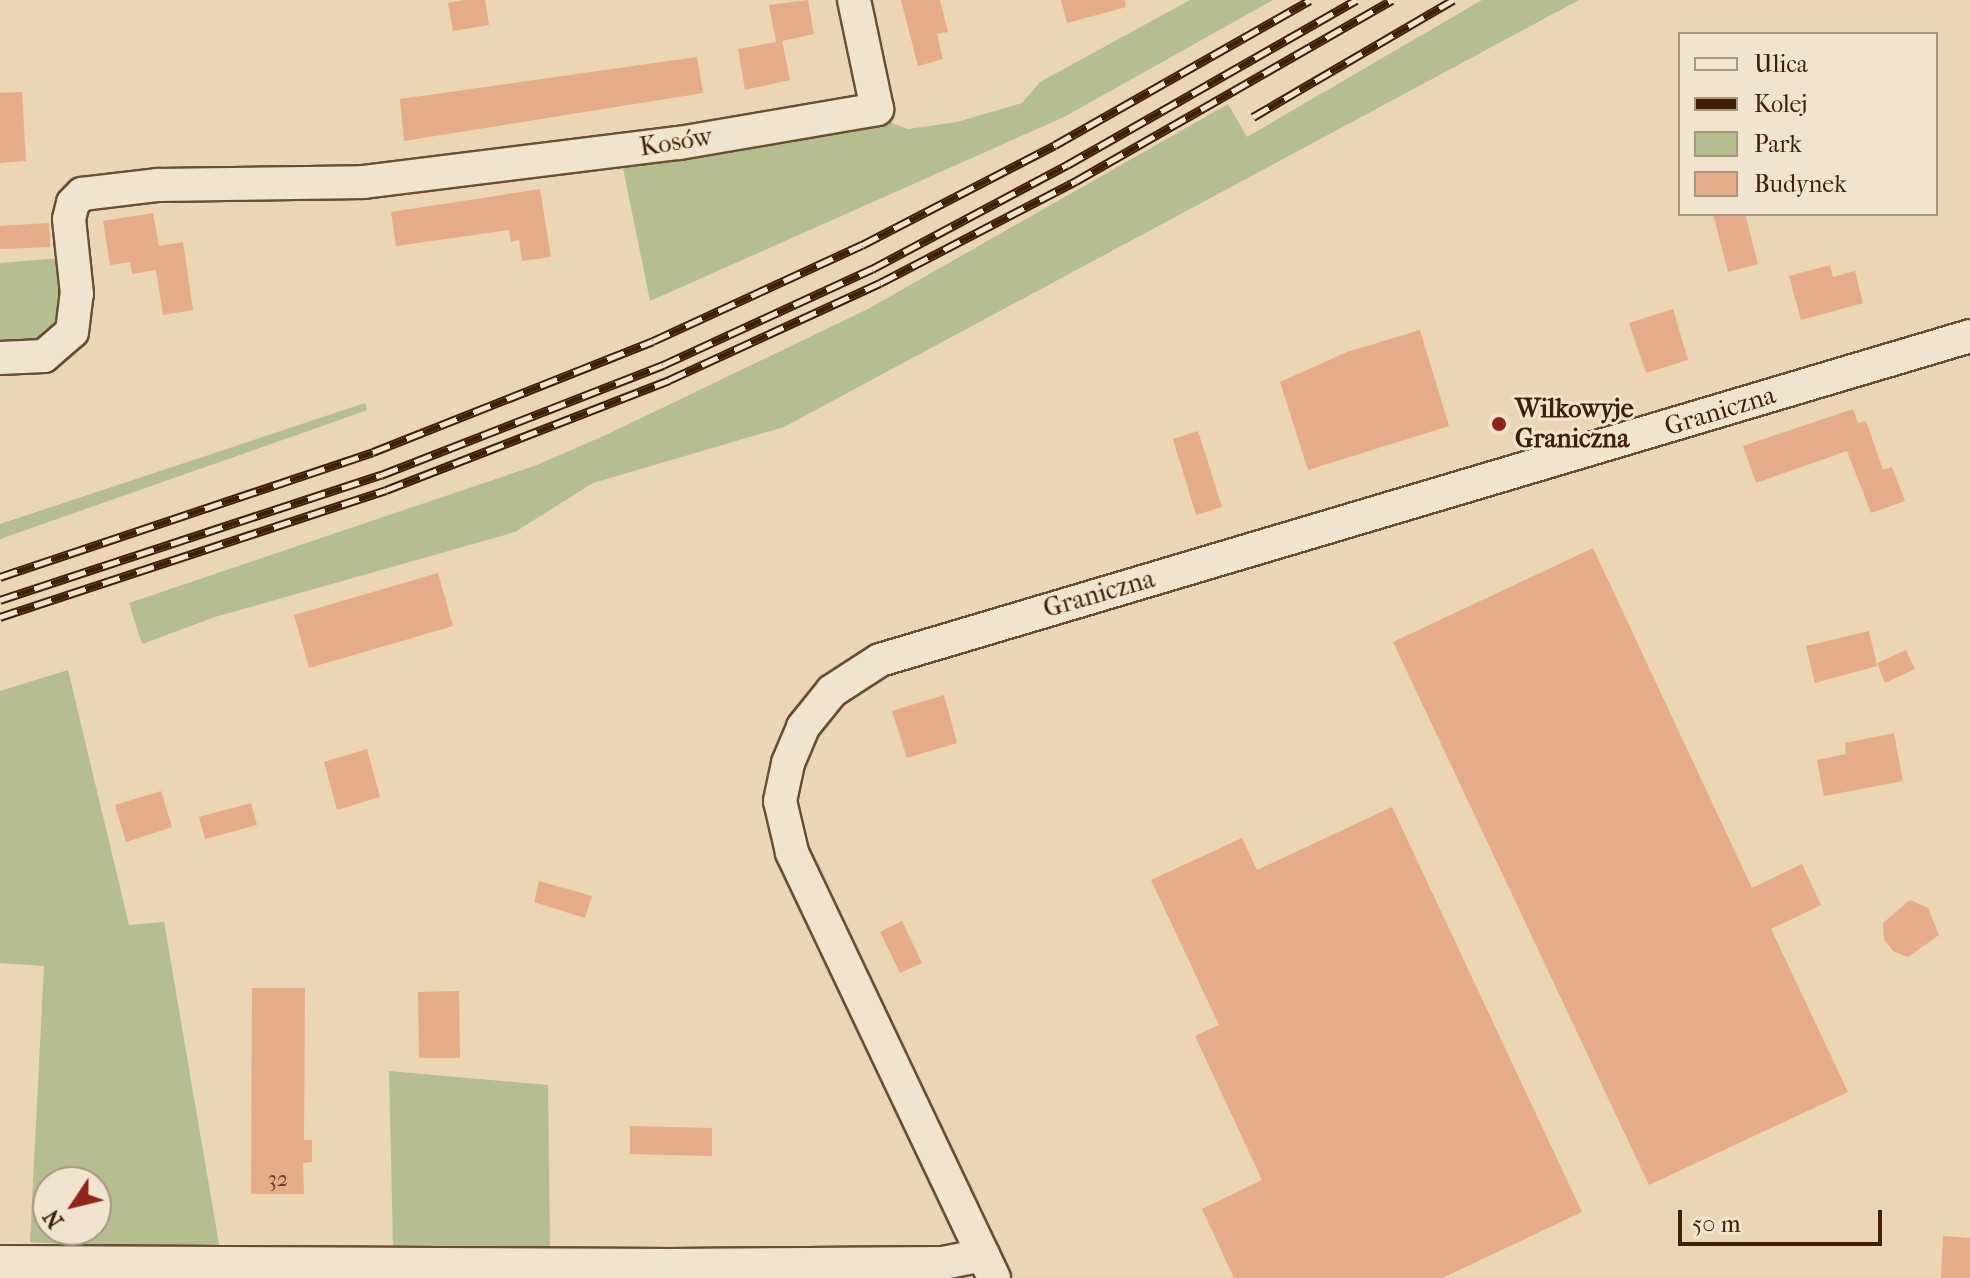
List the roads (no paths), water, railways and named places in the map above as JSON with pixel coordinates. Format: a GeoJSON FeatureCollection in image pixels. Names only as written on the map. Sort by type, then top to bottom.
{"type":"FeatureCollection","features":[{"type":"Feature","properties":{"kind":"street","name":"Kosów"},"geometry":{"type":"LineString","coordinates":[[0,358],[44,356],[72,332],[77,294],[69,219],[73,203],[82,194],[158,185],[364,182],[679,143],[877,109],[854,0]]}},
{"type":"Feature","properties":{"kind":"street","name":"Graniczna"},"geometry":{"type":"LineString","coordinates":[[989,1266],[792,852],[780,801],[788,763],[803,727],[832,691],[853,673],[895,655],[1970,336]]}},
{"type":"Feature","properties":{"kind":"street"},"geometry":{"type":"LineString","coordinates":[[0,1262],[943,1263],[989,1266]]}},
{"type":"Feature","properties":{"kind":"railway"},"geometry":{"type":"LineString","coordinates":[[0,577],[373,452],[653,341],[862,245],[1055,145],[1310,0]]}},
{"type":"Feature","properties":{"kind":"railway"},"geometry":{"type":"LineString","coordinates":[[0,600],[381,475],[663,365],[872,269],[1067,165],[1356,0]]}},
{"type":"Feature","properties":{"kind":"railway"},"geometry":{"type":"LineString","coordinates":[[0,617],[386,490],[669,380],[880,283],[1076,181],[1392,0]]}},
{"type":"Feature","properties":{"kind":"railway"},"geometry":{"type":"LineString","coordinates":[[1253,117],[1453,0]]}},
{"type":"Feature","properties":{"kind":"place","name":"Wilkowyje Graniczna"},"geometry":{"type":"Point","coordinates":[1499,424]}}]}
